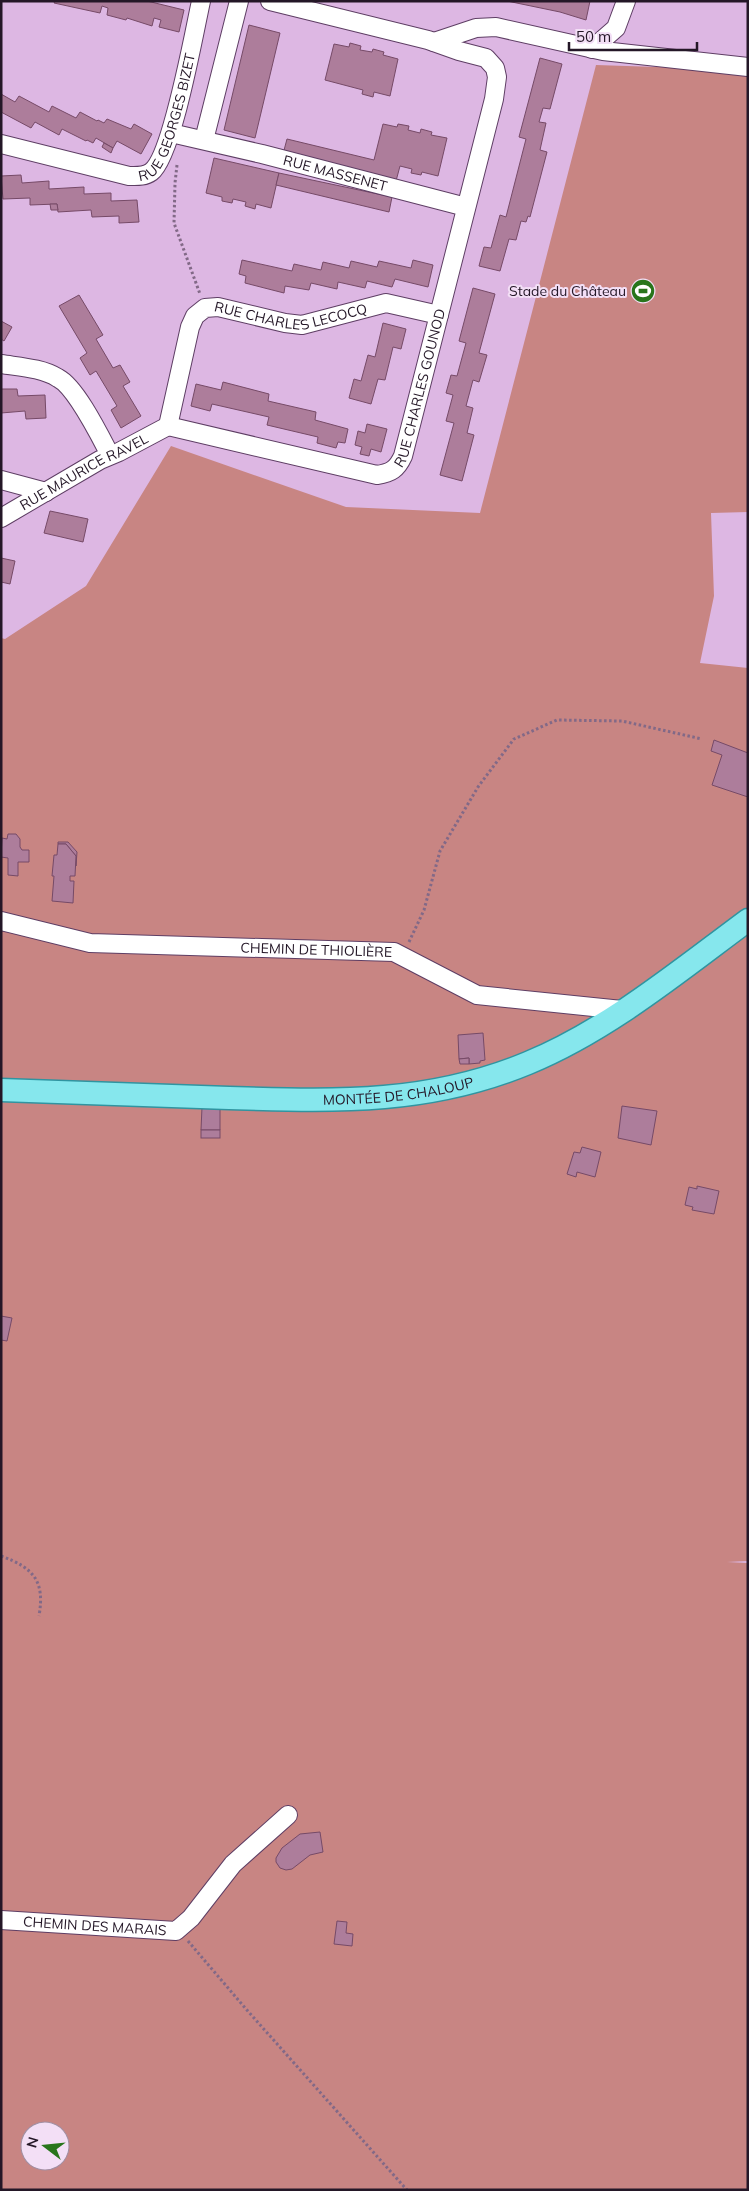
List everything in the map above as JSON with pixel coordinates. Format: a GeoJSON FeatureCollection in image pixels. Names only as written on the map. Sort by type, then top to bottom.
{"type":"FeatureCollection","features":[{"type":"Feature","properties":{"kind":"main road","name":"MONTÉE DE CHALOUP"},"geometry":{"type":"LineString","coordinates":[[1,1090],[297,1100],[359,1100],[400,1097],[437,1091],[528,1064],[579,1038],[653,991],[748,920]]}},
{"type":"Feature","properties":{"kind":"street","name":"RUE GEORGES BIZET"},"geometry":{"type":"LineString","coordinates":[[1,144],[129,176],[143,176],[150,173],[158,165],[171,133],[201,1]]}},
{"type":"Feature","properties":{"kind":"street"},"geometry":{"type":"LineString","coordinates":[[204,140],[240,1]]}},
{"type":"Feature","properties":{"kind":"street"},"geometry":{"type":"LineString","coordinates":[[270,1],[434,42],[476,28],[496,27],[592,49],[748,68]]}},
{"type":"Feature","properties":{"kind":"street"},"geometry":{"type":"LineString","coordinates":[[592,49],[616,28],[626,1]]}},
{"type":"Feature","properties":{"kind":"street","name":"RUE CHARLES GOUNOD"},"geometry":{"type":"LineString","coordinates":[[168,426],[377,475],[390,473],[399,466],[439,315],[497,77],[496,68],[486,58],[459,52],[434,42]]}},
{"type":"Feature","properties":{"kind":"street","name":"RUE MASSENET"},"geometry":{"type":"LineString","coordinates":[[171,133],[466,207]]}},
{"type":"Feature","properties":{"kind":"street","name":"RUE CHARLES LECOCQ"},"geometry":{"type":"LineString","coordinates":[[168,426],[190,327],[195,316],[205,308],[218,307],[285,323],[302,325],[386,303],[439,315]]}},
{"type":"Feature","properties":{"kind":"street"},"geometry":{"type":"LineString","coordinates":[[1,364],[46,372],[60,378],[71,389],[84,408],[110,455]]}},
{"type":"Feature","properties":{"kind":"street","name":"RUE MAURICE RAVEL"},"geometry":{"type":"LineString","coordinates":[[1,518],[110,455],[168,426]]}},
{"type":"Feature","properties":{"kind":"street"},"geometry":{"type":"LineString","coordinates":[[1,480],[46,492]]}},
{"type":"Feature","properties":{"kind":"street","name":"CHEMIN DE THIOLIÈRE"},"geometry":{"type":"LineString","coordinates":[[1,921],[90,943],[394,952],[477,994],[622,1010]]}},
{"type":"Feature","properties":{"kind":"street","name":"CHEMIN DES MARAIS"},"geometry":{"type":"LineString","coordinates":[[1,1920],[176,1931],[191,1918],[234,1864],[288,1816]]}},
{"type":"Feature","properties":{"kind":"path"},"geometry":{"type":"LineString","coordinates":[[178,164],[174,184],[174,223],[205,308]]}},
{"type":"Feature","properties":{"kind":"path"},"geometry":{"type":"LineString","coordinates":[[403,957],[424,910],[440,851],[478,788],[514,739],[557,720],[622,721],[702,739]]}},
{"type":"Feature","properties":{"kind":"path"},"geometry":{"type":"LineString","coordinates":[[1,1556],[20,1563],[35,1577],[42,1598],[39,1616]]}},
{"type":"Feature","properties":{"kind":"path"},"geometry":{"type":"LineString","coordinates":[[176,1931],[192,1943],[246,2009],[408,2190]]}},
{"type":"Feature","properties":{"kind":"shaded area"},"geometry":{"type":"Polygon","coordinates":[[[596,65],[748,70],[748,512],[711,513],[714,596],[700,663],[748,668],[748,1561],[727,1562],[748,1563],[748,2190],[1,2190],[1,638],[5,639],[86,586],[171,446],[346,507],[480,513],[596,65]]]}},
{"type":"Feature","properties":{"kind":"building"},"geometry":{"type":"Polygon","coordinates":[[[55,1],[147,1],[184,10],[179,32],[159,27],[161,20],[154,18],[152,26],[127,18],[126,20],[107,15],[108,8],[102,6],[100,13],[54,3],[55,1]]]}},
{"type":"Feature","properties":{"kind":"building"},"geometry":{"type":"Polygon","coordinates":[[[507,1],[590,1],[586,20],[560,12],[507,1]]]}},
{"type":"Feature","properties":{"kind":"building"},"geometry":{"type":"Polygon","coordinates":[[[249,25],[280,33],[255,138],[224,130],[249,25]]]}},
{"type":"Feature","properties":{"kind":"building"},"geometry":{"type":"Polygon","coordinates":[[[350,43],[361,46],[360,50],[372,52],[373,49],[384,52],[383,55],[398,59],[390,96],[374,92],[373,97],[362,94],[363,90],[325,80],[334,44],[349,47],[350,43]]]}},
{"type":"Feature","properties":{"kind":"building"},"geometry":{"type":"Polygon","coordinates":[[[540,58],[562,64],[550,109],[543,108],[539,122],[546,123],[540,150],[547,152],[530,217],[528,216],[526,222],[521,221],[516,240],[509,239],[500,271],[479,266],[484,247],[491,248],[500,215],[506,217],[526,139],[519,137],[540,58]]]}},
{"type":"Feature","properties":{"kind":"building"},"geometry":{"type":"Polygon","coordinates":[[[1,94],[15,102],[19,96],[49,112],[52,106],[76,118],[80,112],[97,121],[104,123],[107,119],[131,129],[134,124],[152,134],[141,154],[117,141],[113,148],[96,138],[93,143],[62,129],[59,135],[35,122],[31,128],[1,112],[1,94]]]}},
{"type":"Feature","properties":{"kind":"building"},"geometry":{"type":"Polygon","coordinates":[[[383,124],[397,127],[398,124],[409,126],[408,130],[420,133],[421,129],[432,132],[431,135],[447,138],[438,176],[422,172],[421,175],[411,173],[412,169],[400,166],[396,181],[283,154],[287,139],[374,160],[383,124]]]}},
{"type":"Feature","properties":{"kind":"building"},"geometry":{"type":"Polygon","coordinates":[[[104,143],[113,148],[111,153],[102,147],[104,143]]]}},
{"type":"Feature","properties":{"kind":"building"},"geometry":{"type":"Polygon","coordinates":[[[214,158],[279,173],[271,208],[256,204],[255,209],[245,206],[246,202],[233,199],[232,203],[222,201],[222,197],[206,193],[214,158]]]}},
{"type":"Feature","properties":{"kind":"building"},"geometry":{"type":"Polygon","coordinates":[[[279,173],[392,197],[389,212],[276,185],[279,173]]]}},
{"type":"Feature","properties":{"kind":"building"},"geometry":{"type":"Polygon","coordinates":[[[21,175],[22,183],[49,181],[49,189],[84,187],[84,194],[111,193],[111,201],[137,200],[139,222],[119,223],[119,216],[92,217],[91,210],[58,212],[57,204],[30,205],[30,198],[3,199],[1,176],[21,175]]]}},
{"type":"Feature","properties":{"kind":"building"},"geometry":{"type":"Polygon","coordinates":[[[50,204],[57,204],[58,210],[51,210],[50,204]]]}},
{"type":"Feature","properties":{"kind":"building"},"geometry":{"type":"Polygon","coordinates":[[[242,260],[292,271],[294,264],[321,270],[323,262],[349,268],[351,261],[377,267],[379,261],[411,268],[413,260],[433,265],[428,287],[395,279],[392,287],[367,281],[365,288],[338,282],[337,289],[311,283],[309,290],[285,286],[284,293],[245,283],[246,276],[239,274],[242,260]]]}},
{"type":"Feature","properties":{"kind":"building"},"geometry":{"type":"Polygon","coordinates":[[[473,288],[495,294],[479,353],[487,355],[479,382],[473,380],[466,406],[473,408],[467,433],[474,435],[462,481],[440,475],[454,423],[446,421],[453,395],[446,393],[451,375],[457,376],[466,343],[459,341],[473,288]]]}},
{"type":"Feature","properties":{"kind":"building"},"geometry":{"type":"Polygon","coordinates":[[[79,295],[103,335],[96,339],[113,368],[120,365],[130,382],[123,386],[141,416],[121,428],[111,410],[117,406],[96,371],[90,375],[80,358],[87,353],[59,306],[79,295]]]}},
{"type":"Feature","properties":{"kind":"building"},"geometry":{"type":"Polygon","coordinates":[[[1,321],[12,327],[4,341],[1,339],[1,321]]]}},
{"type":"Feature","properties":{"kind":"building"},"geometry":{"type":"Polygon","coordinates":[[[383,323],[406,329],[401,349],[393,347],[385,380],[378,379],[371,404],[349,398],[354,379],[361,381],[368,355],[375,357],[383,323]]]}},
{"type":"Feature","properties":{"kind":"building"},"geometry":{"type":"Polygon","coordinates":[[[223,382],[269,394],[268,401],[316,412],[315,420],[348,429],[345,443],[338,442],[336,448],[317,443],[318,437],[267,425],[269,417],[212,404],[210,411],[191,406],[196,384],[221,390],[223,382]]]}},
{"type":"Feature","properties":{"kind":"building"},"geometry":{"type":"Polygon","coordinates":[[[1,389],[17,389],[18,396],[45,395],[46,418],[26,419],[25,411],[1,413],[1,389]]]}},
{"type":"Feature","properties":{"kind":"building"},"geometry":{"type":"Polygon","coordinates":[[[367,424],[387,429],[381,452],[371,449],[369,456],[360,454],[362,447],[355,445],[358,431],[365,433],[367,424]]]}},
{"type":"Feature","properties":{"kind":"building"},"geometry":{"type":"Polygon","coordinates":[[[50,511],[88,519],[83,542],[44,533],[50,511]]]}},
{"type":"Feature","properties":{"kind":"building"},"geometry":{"type":"Polygon","coordinates":[[[1,558],[15,561],[10,584],[1,582],[1,558]]]}},
{"type":"Feature","properties":{"kind":"building"},"geometry":{"type":"Polygon","coordinates":[[[714,740],[748,753],[748,797],[712,785],[722,755],[711,751],[714,740]]]}},
{"type":"Feature","properties":{"kind":"building"},"geometry":{"type":"Polygon","coordinates":[[[8,834],[16,834],[20,839],[22,850],[29,850],[29,862],[18,862],[18,876],[8,875],[8,858],[1,857],[2,838],[7,839],[8,834]]]}},
{"type":"Feature","properties":{"kind":"building"},"geometry":{"type":"Polygon","coordinates":[[[58,842],[68,842],[77,852],[76,866],[76,856],[66,844],[58,844],[58,842]]]}},
{"type":"Feature","properties":{"kind":"building"},"geometry":{"type":"Polygon","coordinates":[[[58,844],[66,844],[76,856],[75,876],[70,876],[70,881],[74,881],[73,903],[52,901],[54,855],[57,855],[58,844]]]}},
{"type":"Feature","properties":{"kind":"building"},"geometry":{"type":"Polygon","coordinates":[[[483,1033],[485,1060],[480,1061],[480,1063],[469,1064],[469,1058],[459,1059],[458,1035],[483,1033]]]}},
{"type":"Feature","properties":{"kind":"building"},"geometry":{"type":"Polygon","coordinates":[[[469,1058],[469,1064],[460,1064],[459,1059],[469,1058]]]}},
{"type":"Feature","properties":{"kind":"building"},"geometry":{"type":"Polygon","coordinates":[[[220,1106],[220,1130],[201,1130],[202,1107],[220,1106]]]}},
{"type":"Feature","properties":{"kind":"building"},"geometry":{"type":"Polygon","coordinates":[[[622,1106],[657,1111],[651,1145],[618,1138],[622,1106]]]}},
{"type":"Feature","properties":{"kind":"building"},"geometry":{"type":"Polygon","coordinates":[[[201,1130],[220,1130],[220,1138],[201,1138],[201,1130]]]}},
{"type":"Feature","properties":{"kind":"building"},"geometry":{"type":"Polygon","coordinates":[[[582,1147],[601,1152],[595,1177],[577,1172],[576,1177],[567,1174],[574,1152],[580,1153],[582,1147]]]}},
{"type":"Feature","properties":{"kind":"building"},"geometry":{"type":"Polygon","coordinates":[[[697,1186],[719,1191],[714,1214],[692,1210],[693,1207],[685,1205],[689,1187],[697,1189],[697,1186]]]}},
{"type":"Feature","properties":{"kind":"building"},"geometry":{"type":"Polygon","coordinates":[[[1,1316],[12,1318],[7,1341],[1,1340],[1,1316]]]}},
{"type":"Feature","properties":{"kind":"building"},"geometry":{"type":"Polygon","coordinates":[[[320,1832],[323,1852],[310,1855],[292,1869],[280,1868],[276,1858],[282,1848],[300,1834],[320,1832]]]}},
{"type":"Feature","properties":{"kind":"building"},"geometry":{"type":"Polygon","coordinates":[[[337,1921],[347,1922],[346,1933],[353,1934],[352,1946],[334,1944],[337,1921]]]}},
{"type":"Feature","properties":{"kind":"place","name":"Stade du Château"},"geometry":{"type":"Point","coordinates":[643,291]}}]}
